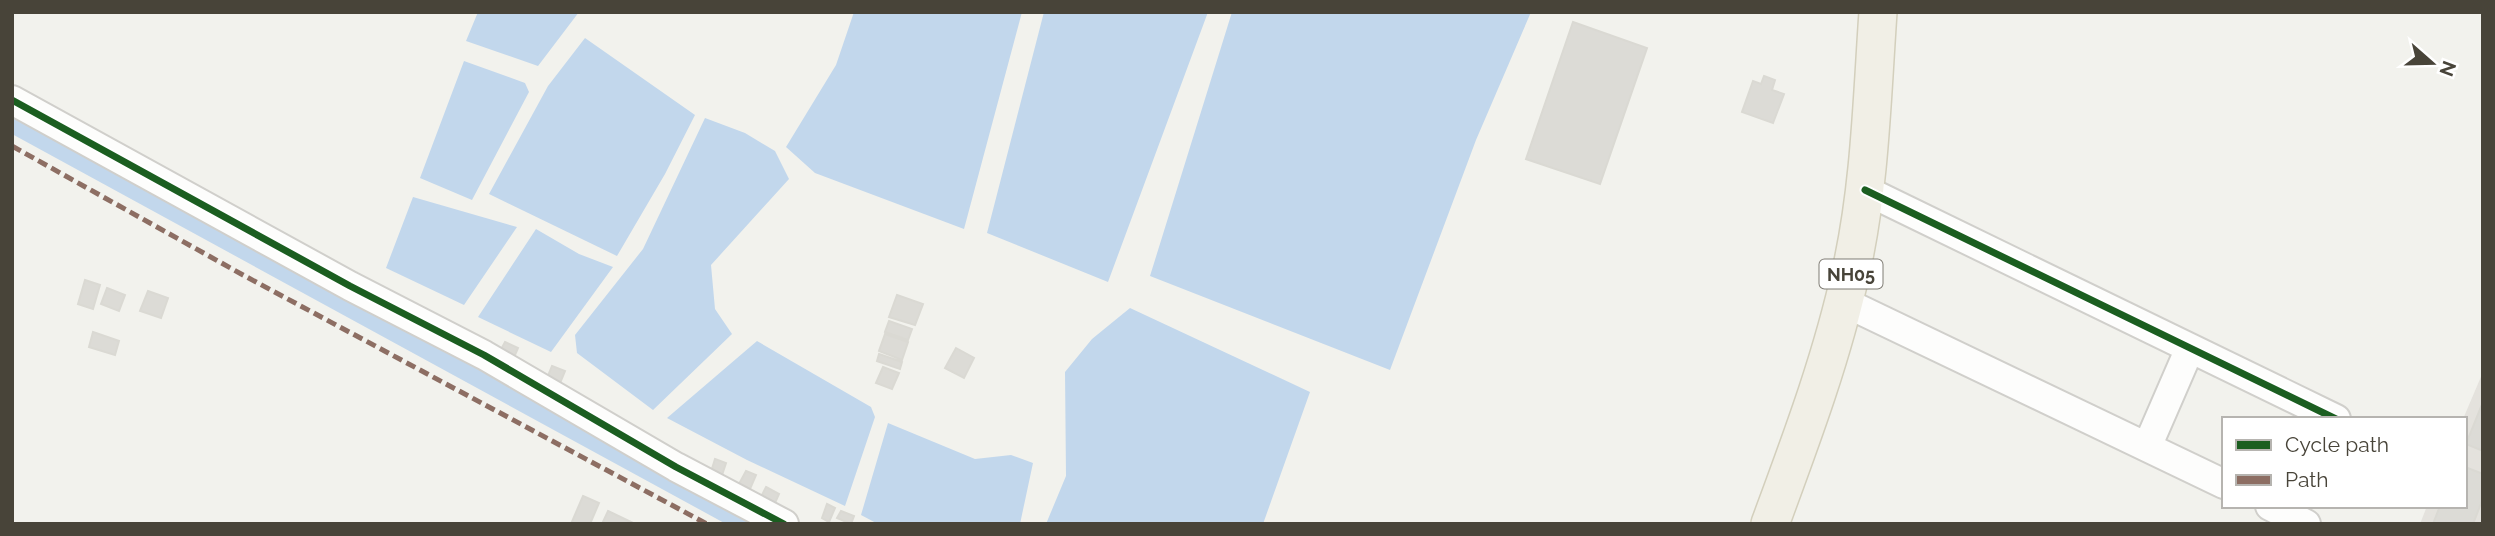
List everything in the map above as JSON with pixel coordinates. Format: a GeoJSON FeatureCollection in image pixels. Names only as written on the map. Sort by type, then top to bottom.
{"type":"FeatureCollection","features":[{"type":"Feature","properties":{"kind":"main road","name":"NH05"},"geometry":{"type":"LineString","coordinates":[[1770,524],[1823,383],[1844,302],[1865,190],[1878,12]]}},
{"type":"Feature","properties":{"kind":"street"},"geometry":{"type":"LineString","coordinates":[[12,100],[350,286],[484,355],[676,467],[784,524]]}},
{"type":"Feature","properties":{"kind":"street"},"geometry":{"type":"LineString","coordinates":[[1865,190],[2332,417]]}},
{"type":"Feature","properties":{"kind":"street"},"geometry":{"type":"LineString","coordinates":[[1844,302],[2222,483]]}},
{"type":"Feature","properties":{"kind":"street"},"geometry":{"type":"LineString","coordinates":[[2147,447],[2190,348]]}},
{"type":"Feature","properties":{"kind":"street"},"geometry":{"type":"LineString","coordinates":[[2274,508],[2306,524]]}},
{"type":"Feature","properties":{"kind":"shaded area"},"geometry":{"type":"Polygon","coordinates":[[[2483,372],[2483,524],[2420,524],[2426,508],[2467,508],[2467,417],[2464,417],[2483,372]]]}},
{"type":"Feature","properties":{"kind":"water"},"geometry":{"type":"Polygon","coordinates":[[[478,12],[579,12],[538,66],[466,41],[478,12]]]}},
{"type":"Feature","properties":{"kind":"water"},"geometry":{"type":"Polygon","coordinates":[[[854,12],[1022,12],[964,229],[815,173],[786,147],[836,65],[854,12]]]}},
{"type":"Feature","properties":{"kind":"water"},"geometry":{"type":"Polygon","coordinates":[[[1044,12],[1208,12],[1108,282],[987,233],[1044,12]]]}},
{"type":"Feature","properties":{"kind":"water"},"geometry":{"type":"Polygon","coordinates":[[[1232,12],[1531,12],[1476,140],[1390,370],[1150,276],[1232,12]]]}},
{"type":"Feature","properties":{"kind":"water"},"geometry":{"type":"Polygon","coordinates":[[[585,38],[695,115],[665,174],[617,256],[489,194],[548,86],[585,38]]]}},
{"type":"Feature","properties":{"kind":"water"},"geometry":{"type":"Polygon","coordinates":[[[464,61],[525,83],[529,92],[472,200],[420,178],[464,61]]]}},
{"type":"Feature","properties":{"kind":"water"},"geometry":{"type":"Polygon","coordinates":[[[705,118],[745,133],[775,151],[789,179],[711,265],[715,309],[732,334],[653,410],[577,353],[575,335],[643,249],[705,118]]]}},
{"type":"Feature","properties":{"kind":"water"},"geometry":{"type":"Polygon","coordinates":[[[413,197],[517,227],[464,305],[386,268],[413,197]]]}},
{"type":"Feature","properties":{"kind":"water"},"geometry":{"type":"Polygon","coordinates":[[[536,229],[579,254],[613,267],[551,352],[478,317],[536,229]]]}},
{"type":"Feature","properties":{"kind":"water"},"geometry":{"type":"Polygon","coordinates":[[[1130,308],[1310,392],[1263,524],[1046,524],[1066,476],[1065,372],[1092,339],[1130,308]]]}},
{"type":"Feature","properties":{"kind":"water"},"geometry":{"type":"Polygon","coordinates":[[[757,341],[871,407],[875,417],[845,506],[747,460],[667,418],[757,341]]]}},
{"type":"Feature","properties":{"kind":"water"},"geometry":{"type":"Polygon","coordinates":[[[888,423],[975,459],[1011,455],[1033,463],[1020,524],[878,524],[861,515],[888,423]]]}},
{"type":"Feature","properties":{"kind":"building"},"geometry":{"type":"Polygon","coordinates":[[[1573,22],[1647,48],[1600,184],[1526,159],[1573,22]]]}},
{"type":"Feature","properties":{"kind":"building"},"geometry":{"type":"Polygon","coordinates":[[[1764,76],[1775,80],[1772,90],[1784,94],[1773,123],[1742,112],[1753,81],[1761,84],[1764,76]]]}},
{"type":"Feature","properties":{"kind":"building"},"geometry":{"type":"Polygon","coordinates":[[[85,280],[100,285],[93,309],[78,304],[85,280]]]}},
{"type":"Feature","properties":{"kind":"building"},"geometry":{"type":"Polygon","coordinates":[[[107,288],[125,295],[119,311],[101,304],[107,288]]]}},
{"type":"Feature","properties":{"kind":"building"},"geometry":{"type":"Polygon","coordinates":[[[148,291],[168,298],[161,318],[140,311],[148,291]]]}},
{"type":"Feature","properties":{"kind":"building"},"geometry":{"type":"Polygon","coordinates":[[[897,295],[923,304],[915,325],[889,317],[897,295]]]}},
{"type":"Feature","properties":{"kind":"building"},"geometry":{"type":"Polygon","coordinates":[[[889,321],[912,329],[908,340],[885,332],[889,321]]]}},
{"type":"Feature","properties":{"kind":"building"},"geometry":{"type":"Polygon","coordinates":[[[93,332],[119,341],[115,355],[89,347],[93,332]]]}},
{"type":"Feature","properties":{"kind":"building"},"geometry":{"type":"Polygon","coordinates":[[[885,334],[908,342],[902,360],[879,351],[885,334]]]}},
{"type":"Feature","properties":{"kind":"building"},"geometry":{"type":"Polygon","coordinates":[[[505,342],[518,348],[512,362],[498,355],[505,342]]]}},
{"type":"Feature","properties":{"kind":"building"},"geometry":{"type":"Polygon","coordinates":[[[956,348],[974,358],[964,378],[945,368],[956,348]]]}},
{"type":"Feature","properties":{"kind":"building"},"geometry":{"type":"Polygon","coordinates":[[[879,354],[902,362],[900,369],[877,361],[879,354]]]}},
{"type":"Feature","properties":{"kind":"building"},"geometry":{"type":"Polygon","coordinates":[[[552,366],[565,371],[558,388],[545,383],[552,366]]]}},
{"type":"Feature","properties":{"kind":"building"},"geometry":{"type":"Polygon","coordinates":[[[883,367],[899,373],[892,389],[876,383],[883,367]]]}},
{"type":"Feature","properties":{"kind":"building"},"geometry":{"type":"Polygon","coordinates":[[[2483,402],[2483,451],[2467,444],[2483,402]]]}},
{"type":"Feature","properties":{"kind":"building"},"geometry":{"type":"Polygon","coordinates":[[[715,459],[726,463],[721,478],[710,475],[715,459]]]}},
{"type":"Feature","properties":{"kind":"building"},"geometry":{"type":"Polygon","coordinates":[[[2467,468],[2483,474],[2483,498],[2473,524],[2433,524],[2439,508],[2467,508],[2467,468]]]}},
{"type":"Feature","properties":{"kind":"building"},"geometry":{"type":"Polygon","coordinates":[[[746,471],[756,475],[750,489],[739,484],[746,471]]]}},
{"type":"Feature","properties":{"kind":"building"},"geometry":{"type":"Polygon","coordinates":[[[766,487],[779,494],[775,503],[761,497],[766,487]]]}},
{"type":"Feature","properties":{"kind":"building"},"geometry":{"type":"Polygon","coordinates":[[[583,496],[599,503],[590,524],[571,524],[583,496]]]}},
{"type":"Feature","properties":{"kind":"building"},"geometry":{"type":"Polygon","coordinates":[[[827,504],[835,508],[829,522],[822,518],[827,504]]]}},
{"type":"Feature","properties":{"kind":"building"},"geometry":{"type":"Polygon","coordinates":[[[608,511],[633,523],[633,524],[602,524],[608,511]]]}},
{"type":"Feature","properties":{"kind":"building"},"geometry":{"type":"Polygon","coordinates":[[[841,511],[854,516],[851,524],[837,518],[841,511]]]}},
{"type":"Feature","properties":{"kind":"waterway"},"geometry":{"type":"LineString","coordinates":[[12,122],[748,524]]}},
{"type":"Feature","properties":{"kind":"marked path"},"geometry":{"type":"LineString","coordinates":[[12,146],[243,275],[707,524]]}},
{"type":"Feature","properties":{"kind":"cycle path"},"geometry":{"type":"LineString","coordinates":[[12,100],[350,286],[484,355],[676,467],[784,524]]}},
{"type":"Feature","properties":{"kind":"cycle path"},"geometry":{"type":"LineString","coordinates":[[1865,190],[2332,417]]}}]}
